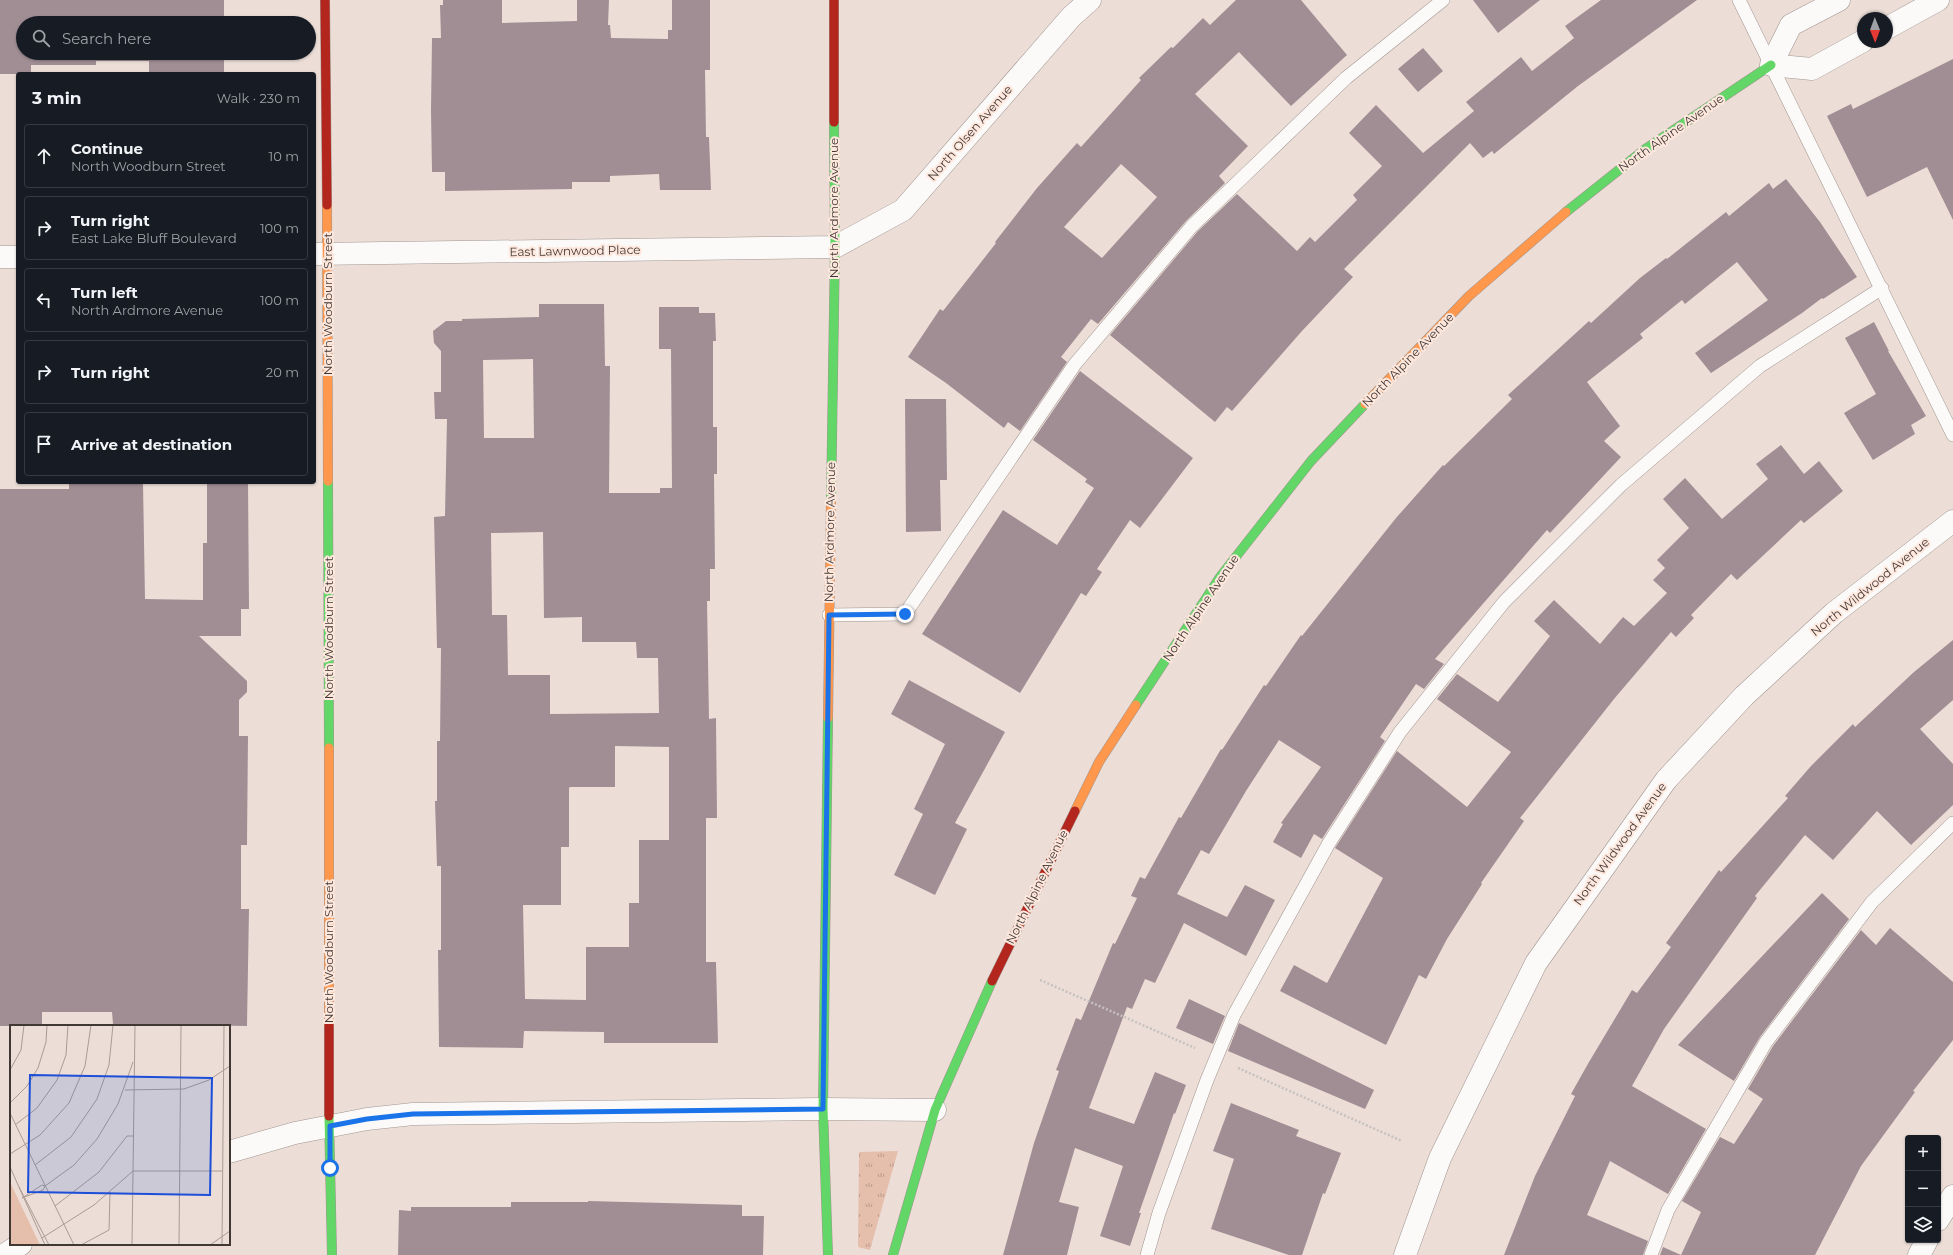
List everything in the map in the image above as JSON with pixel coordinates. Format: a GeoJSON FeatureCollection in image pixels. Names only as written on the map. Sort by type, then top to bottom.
{"type":"FeatureCollection","features":[{"type":"Feature","properties":{"kind":"street","name":"North Woodburn Street"},"geometry":{"type":"LineString","coordinates":[[326,0],[321,254],[332,1255]]}},
{"type":"Feature","properties":{"kind":"street","name":"North Ardmore Avenue"},"geometry":{"type":"LineString","coordinates":[[828,1255],[823,1109],[835,247],[834,0]]}},
{"type":"Feature","properties":{"kind":"street","name":"North Olsen Avenue"},"geometry":{"type":"LineString","coordinates":[[835,247],[903,210],[1071,9],[1090,0]]}},
{"type":"Feature","properties":{"kind":"street","name":"North Alpine Avenue"},"geometry":{"type":"LineString","coordinates":[[893,1255],[935,1110],[1000,962],[1099,762],[1220,577],[1306,467],[1469,296],[1547,229],[1644,150],[1771,65],[1791,25],[1839,0]]}},
{"type":"Feature","properties":{"kind":"street"},"geometry":{"type":"LineString","coordinates":[[1893,25],[1938,0]]}},
{"type":"Feature","properties":{"kind":"street"},"geometry":{"type":"LineString","coordinates":[[1771,65],[1812,69],[1857,44]]}},
{"type":"Feature","properties":{"kind":"street","name":"East Lawnwood Place"},"geometry":{"type":"LineString","coordinates":[[321,254],[835,247]]}},
{"type":"Feature","properties":{"kind":"street"},"geometry":{"type":"LineString","coordinates":[[0,257],[16,257]]}},
{"type":"Feature","properties":{"kind":"street","name":"North Wildwood Avenue"},"geometry":{"type":"LineString","coordinates":[[1405,1255],[1440,1158],[1536,963],[1666,780],[1744,696],[1834,613],[1953,521]]}},
{"type":"Feature","properties":{"kind":"street"},"geometry":{"type":"LineString","coordinates":[[230,1152],[295,1133],[367,1119],[413,1114],[823,1109],[935,1110]]}},
{"type":"Feature","properties":{"kind":"street"},"geometry":{"type":"LineString","coordinates":[[1941,1215],[1953,1196]]}},
{"type":"Feature","properties":{"kind":"street"},"geometry":{"type":"LineString","coordinates":[[1919,1255],[1925,1243]]}},
{"type":"Feature","properties":{"kind":"street"},"geometry":{"type":"LineString","coordinates":[[4,1255],[19,1245]]}},
{"type":"Feature","properties":{"kind":"lane"},"geometry":{"type":"LineString","coordinates":[[829,615],[905,614],[1076,364],[1192,226],[1346,78],[1443,0]]}},
{"type":"Feature","properties":{"kind":"lane"},"geometry":{"type":"LineString","coordinates":[[1739,0],[1953,435]]}},
{"type":"Feature","properties":{"kind":"lane"},"geometry":{"type":"LineString","coordinates":[[1148,1255],[1159,1213],[1207,1080],[1234,1015],[1329,843],[1400,732],[1504,602],[1621,485],[1760,366],[1882,288]]}},
{"type":"Feature","properties":{"kind":"lane"},"geometry":{"type":"LineString","coordinates":[[1651,1255],[1668,1210],[1766,1042],[1872,902],[1953,822]]}},
{"type":"Feature","properties":{"kind":"green space"},"geometry":{"type":"Polygon","coordinates":[[[898,1151],[870,1250],[858,1247],[859,1152],[898,1151]]]}},
{"type":"Feature","properties":{"kind":"building"},"geometry":{"type":"Polygon","coordinates":[[[0,0],[224,0],[224,16],[16,16],[16,60],[224,60],[224,72],[149,72],[149,61],[96,61],[96,65],[31,65],[31,72],[0,74],[0,0]]]}},
{"type":"Feature","properties":{"kind":"building"},"geometry":{"type":"Polygon","coordinates":[[[443,0],[502,0],[502,23],[577,21],[577,0],[609,0],[608,25],[610,25],[611,38],[668,39],[668,30],[672,30],[672,0],[710,0],[710,70],[705,70],[706,137],[709,137],[711,190],[660,190],[659,174],[610,176],[610,182],[572,182],[572,189],[445,191],[445,172],[432,172],[431,111],[432,38],[441,38],[440,5],[443,5],[443,0]]]}},
{"type":"Feature","properties":{"kind":"building"},"geometry":{"type":"Polygon","coordinates":[[[1236,0],[1301,0],[1347,55],[1291,106],[1239,52],[1195,94],[1248,146],[1219,176],[1225,183],[1186,221],[1098,324],[1091,319],[1061,357],[1067,362],[1020,431],[1008,422],[1004,428],[946,383],[908,357],[940,309],[943,311],[1037,188],[1077,143],[1081,147],[1141,80],[1139,78],[1171,47],[1173,48],[1203,18],[1210,25],[1236,0]],[[1121,164],[1064,227],[1102,258],[1157,197],[1121,164]]]}},
{"type":"Feature","properties":{"kind":"building"},"geometry":{"type":"Polygon","coordinates":[[[1473,0],[1540,0],[1498,33],[1473,0]]]}},
{"type":"Feature","properties":{"kind":"building"},"geometry":{"type":"Polygon","coordinates":[[[1601,0],[1697,0],[1578,86],[1494,154],[1492,151],[1483,158],[1470,143],[1344,269],[1353,277],[1302,331],[1232,411],[1227,407],[1215,422],[1110,335],[1198,231],[1237,194],[1297,251],[1310,237],[1315,242],[1357,200],[1353,195],[1382,166],[1349,133],[1376,105],[1423,153],[1474,111],[1466,102],[1521,57],[1532,71],[1574,38],[1565,26],[1601,0]]]}},
{"type":"Feature","properties":{"kind":"building"},"geometry":{"type":"Polygon","coordinates":[[[1423,48],[1443,71],[1418,92],[1398,69],[1423,48]]]}},
{"type":"Feature","properties":{"kind":"building"},"geometry":{"type":"Polygon","coordinates":[[[1953,59],[1953,220],[1927,167],[1867,197],[1827,116],[1851,104],[1853,109],[1953,59]]]}},
{"type":"Feature","properties":{"kind":"building"},"geometry":{"type":"Polygon","coordinates":[[[1786,179],[1820,222],[1857,277],[1823,299],[1822,298],[1802,313],[1711,373],[1695,353],[1768,300],[1737,262],[1685,304],[1682,300],[1640,334],[1643,338],[1587,382],[1620,426],[1604,441],[1621,457],[1550,533],[1547,530],[1435,659],[1444,664],[1424,689],[1416,684],[1380,737],[1385,741],[1322,839],[1314,834],[1301,858],[1273,842],[1283,824],[1281,823],[1321,767],[1279,740],[1246,791],[1209,854],[1201,850],[1177,894],[1227,917],[1245,885],[1275,900],[1246,956],[1184,923],[1155,983],[1145,979],[1132,1009],[1127,1007],[1089,1108],[1134,1124],[1155,1072],[1186,1085],[1175,1114],[1174,1113],[1139,1213],[1141,1213],[1130,1246],[1100,1236],[1123,1166],[1075,1148],[1059,1202],[1079,1207],[1067,1255],[1003,1255],[1034,1143],[1059,1071],[1056,1070],[1076,1018],[1081,1020],[1113,943],[1115,944],[1137,898],[1131,896],[1140,877],[1145,879],[1179,817],[1181,818],[1221,749],[1222,750],[1264,685],[1266,686],[1301,635],[1302,636],[1396,518],[1443,465],[1444,466],[1512,399],[1508,395],[1589,321],[1591,323],[1640,278],[1666,258],[1667,259],[1726,212],[1729,216],[1769,183],[1773,189],[1786,179]]]}},
{"type":"Feature","properties":{"kind":"building"},"geometry":{"type":"Polygon","coordinates":[[[539,304],[604,304],[605,366],[610,366],[609,493],[660,493],[660,488],[672,488],[671,349],[659,349],[659,307],[699,307],[699,313],[715,313],[716,341],[713,341],[713,427],[717,427],[717,474],[714,474],[715,569],[710,569],[710,601],[707,601],[709,719],[716,718],[717,818],[706,818],[706,962],[716,962],[718,1043],[604,1043],[604,1032],[524,1031],[523,1048],[439,1047],[438,950],[441,950],[441,866],[437,866],[435,801],[437,801],[437,741],[440,741],[441,648],[437,648],[434,517],[445,516],[447,419],[435,419],[434,392],[441,392],[441,351],[434,343],[433,331],[446,321],[462,321],[462,319],[539,317],[539,304]],[[533,359],[483,360],[484,438],[534,438],[533,359]],[[543,532],[491,533],[492,615],[507,615],[508,675],[550,675],[550,714],[659,713],[658,658],[637,658],[636,642],[582,642],[582,617],[544,618],[543,532]],[[615,746],[615,787],[569,788],[569,847],[561,847],[561,905],[523,905],[525,999],[586,1000],[586,947],[629,947],[629,903],[639,903],[639,840],[669,840],[669,747],[615,746]]]}},
{"type":"Feature","properties":{"kind":"building"},"geometry":{"type":"Polygon","coordinates":[[[1874,322],[1888,351],[1926,416],[1911,425],[1915,434],[1873,460],[1844,413],[1876,394],[1845,338],[1874,322]]]}},
{"type":"Feature","properties":{"kind":"building"},"geometry":{"type":"Polygon","coordinates":[[[1080,371],[1193,458],[1140,528],[1130,520],[1097,569],[1102,572],[1086,596],[1081,593],[1020,693],[922,634],[1003,510],[1057,545],[1094,488],[1085,482],[1087,479],[1033,440],[1080,371]]]}},
{"type":"Feature","properties":{"kind":"building"},"geometry":{"type":"Polygon","coordinates":[[[905,399],[946,399],[947,480],[940,480],[941,531],[906,532],[905,399]]]}},
{"type":"Feature","properties":{"kind":"building"},"geometry":{"type":"Polygon","coordinates":[[[1781,445],[1804,474],[1819,461],[1843,491],[1804,523],[1801,520],[1737,580],[1731,574],[1691,615],[1694,618],[1676,637],[1671,632],[1614,699],[1520,818],[1524,821],[1481,883],[1482,884],[1447,939],[1426,979],[1419,975],[1386,1045],[1280,991],[1294,965],[1327,983],[1383,878],[1335,848],[1397,751],[1467,807],[1511,752],[1437,699],[1457,674],[1498,702],[1550,636],[1534,621],[1554,600],[1600,644],[1623,617],[1634,626],[1667,593],[1653,580],[1665,568],[1657,560],[1689,528],[1663,499],[1685,478],[1722,519],[1768,479],[1756,464],[1781,445]]]}},
{"type":"Feature","properties":{"kind":"building"},"geometry":{"type":"Polygon","coordinates":[[[69,484],[143,484],[145,599],[203,600],[203,543],[207,543],[207,484],[248,484],[249,609],[241,609],[241,636],[199,636],[247,681],[247,692],[239,700],[239,736],[248,736],[247,845],[241,845],[241,909],[249,909],[247,1026],[113,1024],[112,1012],[42,1012],[42,1025],[0,1026],[0,489],[69,489],[69,484]]]}},
{"type":"Feature","properties":{"kind":"building"},"geometry":{"type":"Polygon","coordinates":[[[1953,640],[1953,700],[1920,729],[1953,764],[1953,805],[1911,845],[1877,811],[1833,860],[1805,835],[1755,896],[1757,898],[1664,1029],[1632,1086],[1706,1129],[1668,1194],[1610,1161],[1587,1215],[1648,1241],[1643,1255],[1504,1255],[1535,1176],[1575,1096],[1571,1094],[1632,990],[1637,993],[1671,947],[1666,943],[1719,870],[1721,872],[1788,798],[1785,796],[1811,766],[1853,724],[1855,727],[1914,672],[1953,640]]]}},
{"type":"Feature","properties":{"kind":"building"},"geometry":{"type":"Polygon","coordinates":[[[909,680],[1005,732],[955,823],[967,829],[935,895],[894,875],[923,814],[914,809],[945,744],[891,714],[909,680]]]}},
{"type":"Feature","properties":{"kind":"building"},"geometry":{"type":"Polygon","coordinates":[[[1822,893],[1849,919],[1760,1037],[1734,1081],[1678,1045],[1822,893]]]}},
{"type":"Feature","properties":{"kind":"building"},"geometry":{"type":"Polygon","coordinates":[[[1890,928],[1953,982],[1953,1040],[1913,1091],[1915,1092],[1861,1166],[1815,1255],[1681,1255],[1701,1212],[1682,1201],[1720,1137],[1734,1144],[1763,1099],[1748,1089],[1773,1046],[1861,930],[1876,945],[1890,928]]]}},
{"type":"Feature","properties":{"kind":"building"},"geometry":{"type":"Polygon","coordinates":[[[1189,999],[1225,1016],[1213,1044],[1176,1028],[1189,999]]]}},
{"type":"Feature","properties":{"kind":"building"},"geometry":{"type":"Polygon","coordinates":[[[1239,1023],[1374,1090],[1365,1109],[1228,1051],[1239,1023]]]}},
{"type":"Feature","properties":{"kind":"building"},"geometry":{"type":"Polygon","coordinates":[[[1231,1103],[1299,1130],[1296,1136],[1341,1153],[1325,1194],[1323,1193],[1302,1255],[1289,1255],[1211,1229],[1234,1159],[1213,1151],[1231,1103]]]}},
{"type":"Feature","properties":{"kind":"building"},"geometry":{"type":"Polygon","coordinates":[[[588,1201],[742,1205],[742,1216],[764,1216],[763,1255],[398,1255],[399,1210],[411,1211],[411,1207],[511,1207],[511,1202],[588,1201]]]}},
{"type":"Feature","properties":{"kind":"building"},"geometry":{"type":"Polygon","coordinates":[[[1663,1247],[1681,1255],[1660,1255],[1663,1247]]]}},
{"type":"Feature","properties":{"kind":"traffic: fast"},"geometry":{"type":"LineString","coordinates":[[1566,212],[1644,150],[1771,65]]}},
{"type":"Feature","properties":{"kind":"traffic: fast"},"geometry":{"type":"LineString","coordinates":[[831,501],[835,247],[834,122]]}},
{"type":"Feature","properties":{"kind":"traffic: fast"},"geometry":{"type":"LineString","coordinates":[[1136,705],[1220,577],[1311,461],[1365,404]]}},
{"type":"Feature","properties":{"kind":"traffic: fast"},"geometry":{"type":"LineString","coordinates":[[328,481],[329,748]]}},
{"type":"Feature","properties":{"kind":"traffic: fast"},"geometry":{"type":"LineString","coordinates":[[828,718],[823,1109],[828,1255]]}},
{"type":"Feature","properties":{"kind":"traffic: fast"},"geometry":{"type":"LineString","coordinates":[[893,1255],[935,1110],[992,981]]}},
{"type":"Feature","properties":{"kind":"traffic: fast"},"geometry":{"type":"LineString","coordinates":[[329,1116],[332,1255]]}},
{"type":"Feature","properties":{"kind":"traffic: slow"},"geometry":{"type":"LineString","coordinates":[[327,205],[328,481]]}},
{"type":"Feature","properties":{"kind":"traffic: slow"},"geometry":{"type":"LineString","coordinates":[[1365,404],[1469,296],[1566,212]]}},
{"type":"Feature","properties":{"kind":"traffic: slow"},"geometry":{"type":"LineString","coordinates":[[828,718],[831,501]]}},
{"type":"Feature","properties":{"kind":"traffic: slow"},"geometry":{"type":"LineString","coordinates":[[1075,811],[1099,762],[1136,705]]}},
{"type":"Feature","properties":{"kind":"traffic: slow"},"geometry":{"type":"LineString","coordinates":[[329,748],[329,1025]]}},
{"type":"Feature","properties":{"kind":"traffic: jam"},"geometry":{"type":"LineString","coordinates":[[325,0],[327,205]]}},
{"type":"Feature","properties":{"kind":"traffic: jam"},"geometry":{"type":"LineString","coordinates":[[834,0],[834,122]]}},
{"type":"Feature","properties":{"kind":"traffic: jam"},"geometry":{"type":"LineString","coordinates":[[992,981],[1075,811]]}},
{"type":"Feature","properties":{"kind":"traffic: jam"},"geometry":{"type":"LineString","coordinates":[[329,1025],[329,1116]]}},
{"type":"Feature","properties":{"kind":"route"},"geometry":{"type":"LineString","coordinates":[[330,1168],[330,1126],[367,1119],[413,1114],[823,1109],[829,615],[905,614]]}}]}
